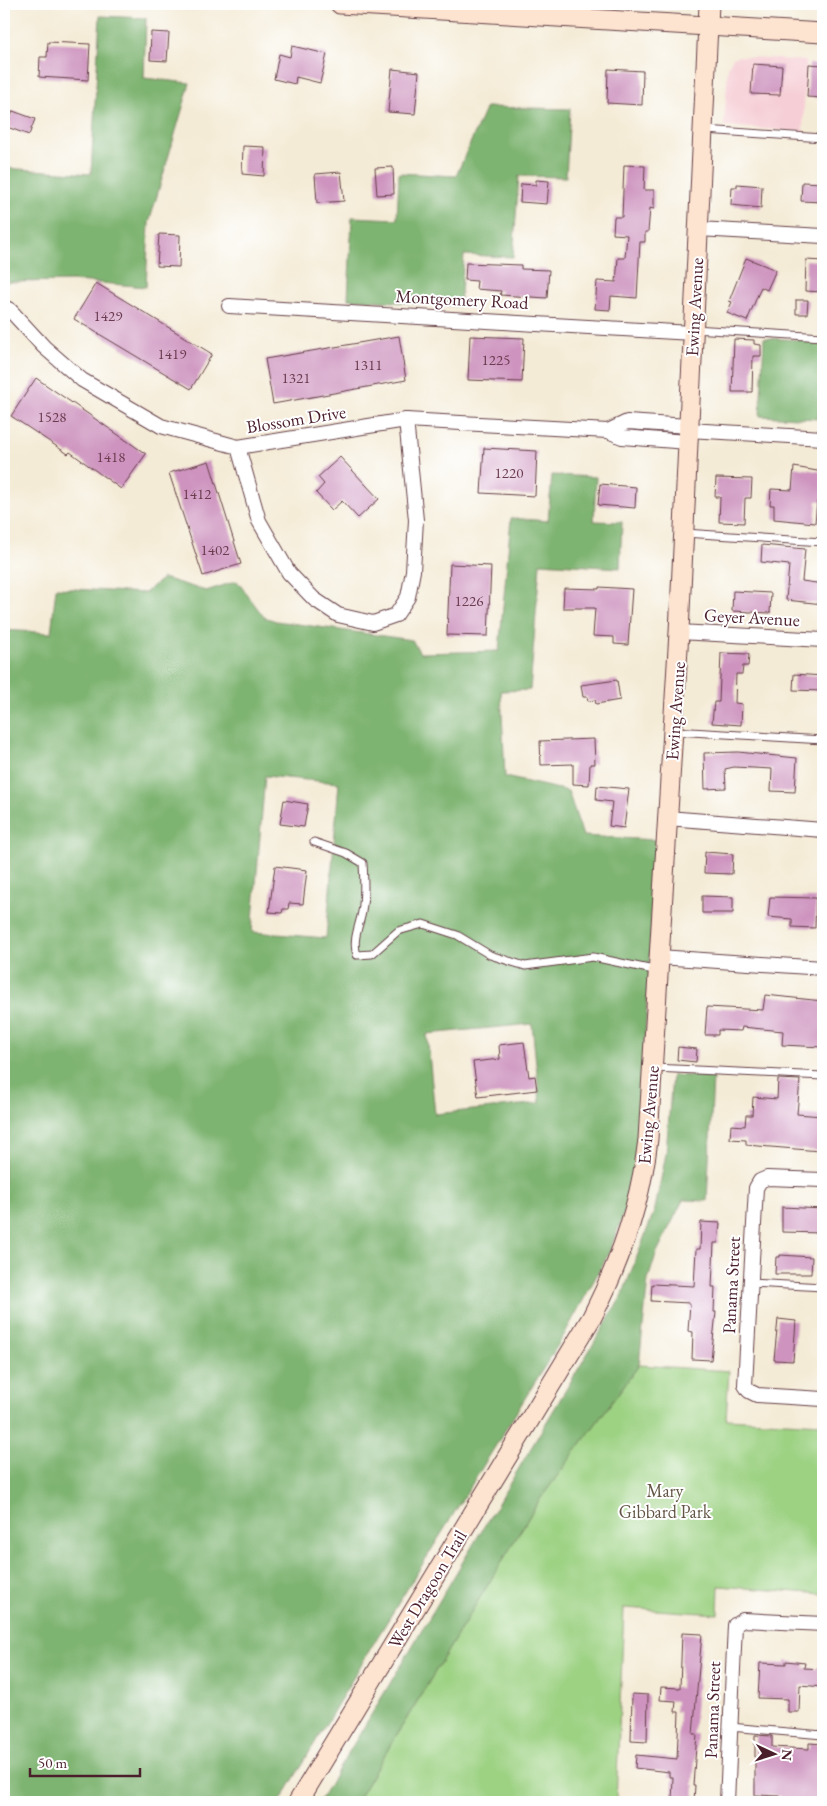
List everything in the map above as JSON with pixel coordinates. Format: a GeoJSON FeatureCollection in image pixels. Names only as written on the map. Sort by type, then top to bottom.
{"type":"FeatureCollection","features":[{"type":"Feature","properties":{"kind":"street"},"geometry":{"type":"LineString","coordinates":[[340,4],[586,11],[707,26],[823,33]]}},
{"type":"Feature","properties":{"kind":"street","name":"Ewing Avenue"},"geometry":{"type":"LineString","coordinates":[[557,1376],[605,1292],[620,1258],[631,1226],[645,1163],[653,1068],[674,731],[709,4]]}},
{"type":"Feature","properties":{"kind":"street"},"geometry":{"type":"LineString","coordinates":[[698,230],[823,236]]}},
{"type":"Feature","properties":{"kind":"street","name":"Montgomery Road"},"geometry":{"type":"LineString","coordinates":[[229,306],[692,331]]}},
{"type":"Feature","properties":{"kind":"street","name":"Blossom Drive"},"geometry":{"type":"LineString","coordinates":[[4,308],[10,310],[44,347],[82,380],[161,426],[238,447],[406,420],[608,431],[622,437],[688,432],[823,438]]}},
{"type":"Feature","properties":{"kind":"street"},"geometry":{"type":"LineString","coordinates":[[238,447],[258,521],[289,574],[314,600],[338,615],[372,623],[396,614],[408,597],[413,572],[416,520],[406,420]]}},
{"type":"Feature","properties":{"kind":"street","name":"Geyer Avenue"},"geometry":{"type":"LineString","coordinates":[[679,632],[823,640]]}},
{"type":"Feature","properties":{"kind":"street"},"geometry":{"type":"LineString","coordinates":[[668,818],[823,830]]}},
{"type":"Feature","properties":{"kind":"street"},"geometry":{"type":"LineString","coordinates":[[659,964],[823,968]]}},
{"type":"Feature","properties":{"kind":"street","name":"Panama Street"},"geometry":{"type":"LineString","coordinates":[[823,1180],[775,1178],[760,1181],[754,1196],[745,1385],[757,1395],[823,1399]]}},
{"type":"Feature","properties":{"kind":"street","name":"West Dragoon Trail"},"geometry":{"type":"LineString","coordinates":[[298,1802],[557,1376]]}},
{"type":"Feature","properties":{"kind":"street","name":"Panama Street"},"geometry":{"type":"LineString","coordinates":[[727,1802],[735,1624],[738,1620],[823,1624]]}},
{"type":"Feature","properties":{"kind":"lane"},"geometry":{"type":"LineString","coordinates":[[823,14],[823,33]]}},
{"type":"Feature","properties":{"kind":"lane"},"geometry":{"type":"LineString","coordinates":[[702,130],[823,138]]}},
{"type":"Feature","properties":{"kind":"lane"},"geometry":{"type":"LineString","coordinates":[[692,331],[823,337]]}},
{"type":"Feature","properties":{"kind":"lane"},"geometry":{"type":"LineString","coordinates":[[684,533],[823,542]]}},
{"type":"Feature","properties":{"kind":"lane"},"geometry":{"type":"LineString","coordinates":[[674,731],[823,740]]}},
{"type":"Feature","properties":{"kind":"lane"},"geometry":{"type":"LineString","coordinates":[[314,842],[346,853],[363,863],[365,885],[362,911],[354,946],[357,955],[372,954],[398,931],[423,924],[457,935],[490,955],[525,966],[593,957],[659,964]]}},
{"type":"Feature","properties":{"kind":"lane"},"geometry":{"type":"LineString","coordinates":[[653,1068],[823,1076]]}},
{"type":"Feature","properties":{"kind":"lane"},"geometry":{"type":"LineString","coordinates":[[750,1282],[823,1287]]}},
{"type":"Feature","properties":{"kind":"lane"},"geometry":{"type":"LineString","coordinates":[[730,1727],[823,1735]]}},
{"type":"Feature","properties":{"kind":"shaded area"},"geometry":{"type":"Polygon","coordinates":[[[738,56],[806,61],[803,132],[724,126],[728,66],[733,58],[738,56]]]}},
{"type":"Feature","properties":{"kind":"green space"},"geometry":{"type":"Polygon","coordinates":[[[100,16],[146,18],[144,78],[190,83],[149,223],[146,287],[77,281],[4,282],[4,168],[91,174],[100,16]]]}},
{"type":"Feature","properties":{"kind":"green space"},"geometry":{"type":"Polygon","coordinates":[[[486,107],[570,109],[566,177],[519,176],[513,257],[464,255],[460,306],[348,299],[352,217],[397,219],[399,173],[456,176],[486,107]]]}},
{"type":"Feature","properties":{"kind":"green space"},"geometry":{"type":"Polygon","coordinates":[[[764,338],[823,341],[818,419],[760,416],[764,338]]]}},
{"type":"Feature","properties":{"kind":"green space"},"geometry":{"type":"Polygon","coordinates":[[[552,475],[596,477],[594,521],[622,522],[620,568],[540,563],[530,690],[501,691],[505,777],[568,791],[583,836],[656,840],[639,1144],[632,1192],[609,1253],[564,1335],[372,1646],[280,1802],[4,1802],[4,630],[51,633],[56,588],[145,593],[163,578],[206,591],[237,581],[264,617],[276,621],[412,640],[420,653],[499,651],[511,518],[548,521],[552,475]],[[265,776],[252,932],[326,938],[339,783],[265,776]],[[532,1024],[427,1034],[435,1114],[540,1103],[532,1024]]]}},
{"type":"Feature","properties":{"kind":"green space"},"geometry":{"type":"Polygon","coordinates":[[[672,1075],[713,1077],[707,1201],[683,1200],[656,1254],[648,1280],[639,1365],[538,1502],[356,1802],[319,1802],[622,1296],[655,1209],[666,1154],[672,1075]]]}},
{"type":"Feature","properties":{"kind":"green space","name":"Mary Gibbard Park"},"geometry":{"type":"Polygon","coordinates":[[[639,1365],[729,1371],[726,1419],[823,1424],[823,1594],[719,1586],[718,1614],[624,1608],[616,1802],[356,1802],[538,1502],[639,1365]]]}},
{"type":"Feature","properties":{"kind":"building"},"geometry":{"type":"Polygon","coordinates":[[[151,32],[169,33],[167,61],[150,60],[151,32]]]}},
{"type":"Feature","properties":{"kind":"building"},"geometry":{"type":"Polygon","coordinates":[[[48,42],[90,44],[88,80],[39,77],[40,57],[47,57],[48,42]]]}},
{"type":"Feature","properties":{"kind":"building"},"geometry":{"type":"Polygon","coordinates":[[[292,46],[327,54],[320,83],[296,77],[295,84],[274,79],[279,54],[290,57],[292,46]]]}},
{"type":"Feature","properties":{"kind":"building"},"geometry":{"type":"Polygon","coordinates":[[[753,64],[782,66],[780,95],[751,94],[753,64]]]}},
{"type":"Feature","properties":{"kind":"building"},"geometry":{"type":"Polygon","coordinates":[[[809,64],[823,65],[823,98],[807,97],[809,64]]]}},
{"type":"Feature","properties":{"kind":"building"},"geometry":{"type":"Polygon","coordinates":[[[392,69],[419,72],[415,114],[388,112],[392,69]]]}},
{"type":"Feature","properties":{"kind":"building"},"geometry":{"type":"Polygon","coordinates":[[[608,69],[643,71],[642,105],[607,103],[608,69]]]}},
{"type":"Feature","properties":{"kind":"building"},"geometry":{"type":"Polygon","coordinates":[[[13,111],[35,119],[29,135],[7,127],[13,111]]]}},
{"type":"Feature","properties":{"kind":"building"},"geometry":{"type":"Polygon","coordinates":[[[243,146],[265,147],[264,176],[242,174],[243,146]]]}},
{"type":"Feature","properties":{"kind":"building"},"geometry":{"type":"Polygon","coordinates":[[[624,165],[645,166],[644,190],[654,190],[654,209],[650,208],[648,232],[645,232],[645,242],[640,242],[637,298],[611,296],[610,310],[595,309],[597,281],[616,282],[618,258],[625,258],[627,235],[613,234],[614,217],[622,217],[624,165]]]}},
{"type":"Feature","properties":{"kind":"building"},"geometry":{"type":"Polygon","coordinates":[[[393,167],[394,194],[377,195],[375,168],[393,167]]]}},
{"type":"Feature","properties":{"kind":"building"},"geometry":{"type":"Polygon","coordinates":[[[341,172],[344,201],[317,203],[315,174],[341,172]]]}},
{"type":"Feature","properties":{"kind":"building"},"geometry":{"type":"Polygon","coordinates":[[[536,180],[549,181],[547,204],[520,202],[521,184],[536,185],[536,180]]]}},
{"type":"Feature","properties":{"kind":"building"},"geometry":{"type":"Polygon","coordinates":[[[802,182],[823,183],[823,202],[801,201],[802,182]]]}},
{"type":"Feature","properties":{"kind":"building"},"geometry":{"type":"Polygon","coordinates":[[[737,184],[762,186],[761,208],[731,205],[732,187],[737,187],[737,184]]]}},
{"type":"Feature","properties":{"kind":"building"},"geometry":{"type":"Polygon","coordinates":[[[159,234],[180,235],[179,267],[157,266],[159,234]]]}},
{"type":"Feature","properties":{"kind":"building"},"geometry":{"type":"Polygon","coordinates":[[[746,258],[776,270],[767,290],[761,287],[747,321],[727,313],[732,302],[729,301],[746,258]]]}},
{"type":"Feature","properties":{"kind":"building"},"geometry":{"type":"Polygon","coordinates":[[[806,260],[823,261],[823,292],[805,291],[806,260]]]}},
{"type":"Feature","properties":{"kind":"building"},"geometry":{"type":"Polygon","coordinates":[[[466,263],[521,265],[521,269],[549,270],[547,298],[500,295],[501,291],[476,289],[477,281],[465,280],[466,263]]]}},
{"type":"Feature","properties":{"kind":"building"},"geometry":{"type":"Polygon","coordinates":[[[96,283],[212,354],[191,389],[74,319],[96,283]]]}},
{"type":"Feature","properties":{"kind":"building"},"geometry":{"type":"Polygon","coordinates":[[[796,300],[808,300],[807,314],[796,314],[796,300]]]}},
{"type":"Feature","properties":{"kind":"building"},"geometry":{"type":"Polygon","coordinates":[[[399,336],[406,380],[273,404],[265,359],[399,336]]]}},
{"type":"Feature","properties":{"kind":"building"},"geometry":{"type":"Polygon","coordinates":[[[470,336],[524,338],[522,382],[468,380],[470,336]]]}},
{"type":"Feature","properties":{"kind":"building"},"geometry":{"type":"Polygon","coordinates":[[[734,339],[754,340],[754,344],[761,345],[761,356],[753,356],[752,392],[732,392],[734,339]]]}},
{"type":"Feature","properties":{"kind":"building"},"geometry":{"type":"Polygon","coordinates":[[[36,378],[146,454],[121,489],[70,452],[68,454],[11,416],[36,378]]]}},
{"type":"Feature","properties":{"kind":"building"},"geometry":{"type":"Polygon","coordinates":[[[484,448],[537,451],[535,496],[481,493],[484,448]]]}},
{"type":"Feature","properties":{"kind":"building"},"geometry":{"type":"Polygon","coordinates":[[[340,457],[379,499],[358,518],[342,501],[332,510],[316,493],[324,484],[318,477],[340,457]]]}},
{"type":"Feature","properties":{"kind":"building"},"geometry":{"type":"Polygon","coordinates":[[[209,461],[241,564],[203,576],[169,473],[209,461]]]}},
{"type":"Feature","properties":{"kind":"building"},"geometry":{"type":"Polygon","coordinates":[[[794,467],[823,472],[823,501],[817,501],[815,523],[774,519],[774,505],[770,505],[771,489],[792,490],[794,467]]]}},
{"type":"Feature","properties":{"kind":"building"},"geometry":{"type":"Polygon","coordinates":[[[716,478],[752,479],[751,498],[745,498],[744,523],[719,522],[720,497],[715,497],[716,478]]]}},
{"type":"Feature","properties":{"kind":"building"},"geometry":{"type":"Polygon","coordinates":[[[600,484],[636,487],[635,508],[598,505],[600,484]]]}},
{"type":"Feature","properties":{"kind":"building"},"geometry":{"type":"Polygon","coordinates":[[[762,545],[805,549],[802,581],[823,584],[823,604],[786,600],[789,565],[761,562],[762,545]]]}},
{"type":"Feature","properties":{"kind":"building"},"geometry":{"type":"Polygon","coordinates":[[[450,564],[491,566],[488,636],[447,635],[450,564]]]}},
{"type":"Feature","properties":{"kind":"building"},"geometry":{"type":"Polygon","coordinates":[[[599,587],[632,589],[628,645],[614,644],[614,637],[593,636],[595,608],[563,608],[564,588],[599,589],[599,587]]]}},
{"type":"Feature","properties":{"kind":"building"},"geometry":{"type":"Polygon","coordinates":[[[733,591],[771,593],[770,613],[732,611],[733,591]]]}},
{"type":"Feature","properties":{"kind":"building"},"geometry":{"type":"Polygon","coordinates":[[[721,653],[749,654],[748,666],[743,666],[742,674],[736,674],[735,703],[742,704],[741,725],[712,723],[714,702],[719,702],[721,653]]]}},
{"type":"Feature","properties":{"kind":"building"},"geometry":{"type":"Polygon","coordinates":[[[794,674],[823,676],[823,691],[793,690],[794,674]]]}},
{"type":"Feature","properties":{"kind":"building"},"geometry":{"type":"Polygon","coordinates":[[[617,680],[620,700],[596,704],[595,700],[588,701],[587,697],[583,697],[581,685],[617,680]]]}},
{"type":"Feature","properties":{"kind":"building"},"geometry":{"type":"Polygon","coordinates":[[[594,739],[595,764],[590,764],[589,785],[573,784],[573,764],[541,765],[540,741],[594,739]]]}},
{"type":"Feature","properties":{"kind":"building"},"geometry":{"type":"Polygon","coordinates":[[[738,752],[797,758],[795,792],[771,791],[772,769],[734,767],[725,769],[726,788],[705,789],[704,753],[738,752]]]}},
{"type":"Feature","properties":{"kind":"building"},"geometry":{"type":"Polygon","coordinates":[[[597,786],[629,789],[624,828],[609,826],[612,802],[596,800],[597,786]]]}},
{"type":"Feature","properties":{"kind":"building"},"geometry":{"type":"Polygon","coordinates":[[[284,800],[308,804],[304,827],[280,824],[284,800]]]}},
{"type":"Feature","properties":{"kind":"building"},"geometry":{"type":"Polygon","coordinates":[[[705,852],[733,854],[732,874],[704,873],[705,852]]]}},
{"type":"Feature","properties":{"kind":"building"},"geometry":{"type":"Polygon","coordinates":[[[275,866],[307,870],[303,904],[289,903],[288,909],[283,909],[282,913],[269,912],[275,866]]]}},
{"type":"Feature","properties":{"kind":"building"},"geometry":{"type":"Polygon","coordinates":[[[702,896],[733,897],[733,913],[702,913],[702,896]]]}},
{"type":"Feature","properties":{"kind":"building"},"geometry":{"type":"Polygon","coordinates":[[[770,897],[816,898],[815,928],[792,927],[792,919],[768,917],[770,897]]]}},
{"type":"Feature","properties":{"kind":"building"},"geometry":{"type":"Polygon","coordinates":[[[765,995],[823,1001],[823,1047],[782,1045],[783,1031],[742,1027],[741,1031],[718,1030],[718,1035],[705,1035],[707,1007],[763,1010],[765,995]]]}},
{"type":"Feature","properties":{"kind":"building"},"geometry":{"type":"Polygon","coordinates":[[[524,1042],[529,1077],[535,1076],[537,1090],[478,1097],[473,1062],[500,1059],[499,1045],[524,1042]]]}},
{"type":"Feature","properties":{"kind":"building"},"geometry":{"type":"Polygon","coordinates":[[[678,1047],[697,1049],[696,1062],[677,1060],[678,1047]]]}},
{"type":"Feature","properties":{"kind":"building"},"geometry":{"type":"Polygon","coordinates":[[[778,1079],[800,1080],[797,1114],[822,1116],[820,1151],[746,1145],[746,1140],[730,1139],[731,1125],[745,1126],[746,1115],[752,1115],[753,1097],[777,1099],[778,1079]]]}},
{"type":"Feature","properties":{"kind":"building"},"geometry":{"type":"Polygon","coordinates":[[[782,1207],[823,1209],[823,1233],[782,1232],[782,1207]]]}},
{"type":"Feature","properties":{"kind":"building"},"geometry":{"type":"Polygon","coordinates":[[[701,1222],[720,1223],[718,1243],[714,1243],[712,1287],[715,1287],[714,1312],[716,1312],[711,1360],[692,1359],[693,1332],[688,1331],[690,1303],[651,1301],[652,1284],[694,1286],[696,1249],[700,1249],[701,1222]]]}},
{"type":"Feature","properties":{"kind":"building"},"geometry":{"type":"Polygon","coordinates":[[[780,1255],[812,1257],[811,1274],[775,1274],[776,1257],[780,1257],[780,1255]]]}},
{"type":"Feature","properties":{"kind":"building"},"geometry":{"type":"Polygon","coordinates":[[[778,1319],[796,1321],[793,1361],[774,1360],[778,1319]]]}},
{"type":"Feature","properties":{"kind":"building"},"geometry":{"type":"Polygon","coordinates":[[[682,1633],[702,1634],[693,1734],[697,1734],[693,1785],[695,1785],[694,1802],[672,1802],[673,1777],[669,1777],[669,1772],[635,1768],[636,1755],[677,1759],[679,1712],[675,1712],[676,1701],[660,1700],[661,1687],[680,1688],[682,1633]]]}},
{"type":"Feature","properties":{"kind":"building"},"geometry":{"type":"Polygon","coordinates":[[[786,1661],[805,1663],[804,1668],[823,1669],[823,1687],[800,1685],[799,1712],[788,1712],[788,1699],[758,1698],[760,1663],[786,1664],[786,1661]]]}},
{"type":"Feature","properties":{"kind":"building"},"geometry":{"type":"Polygon","coordinates":[[[632,1694],[648,1695],[647,1742],[631,1741],[632,1694]]]}},
{"type":"Feature","properties":{"kind":"building"},"geometry":{"type":"Polygon","coordinates":[[[755,1735],[772,1736],[772,1747],[809,1749],[809,1743],[823,1744],[822,1802],[781,1800],[781,1796],[755,1795],[755,1735]]]}}]}
